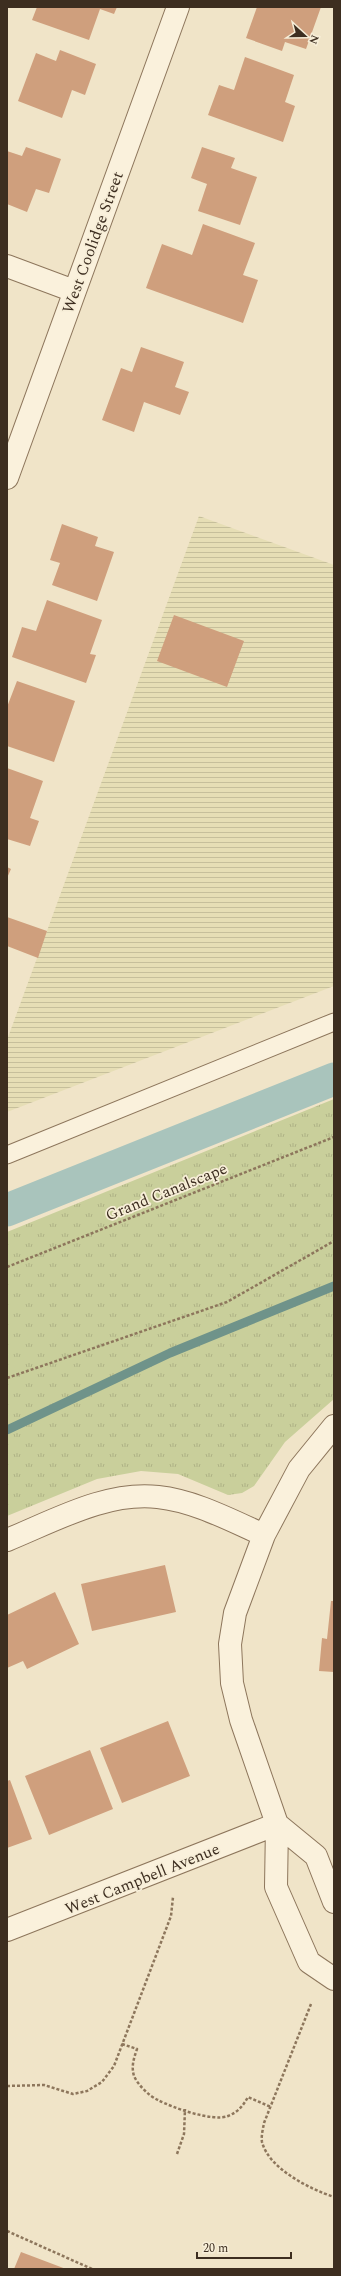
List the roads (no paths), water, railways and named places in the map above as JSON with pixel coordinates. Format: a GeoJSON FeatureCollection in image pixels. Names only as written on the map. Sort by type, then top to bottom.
{"type":"FeatureCollection","features":[{"type":"Feature","properties":{"kind":"street","name":"West Coolidge Street"},"geometry":{"type":"LineString","coordinates":[[7,478],[178,7]]}},
{"type":"Feature","properties":{"kind":"street"},"geometry":{"type":"LineString","coordinates":[[7,266],[74,291]]}},
{"type":"Feature","properties":{"kind":"street"},"geometry":{"type":"LineString","coordinates":[[334,1426],[299,1468],[264,1535],[236,1613],[230,1644],[232,1683],[241,1720],[277,1824],[276,1887],[309,1962],[334,1979]]}},
{"type":"Feature","properties":{"kind":"street"},"geometry":{"type":"LineString","coordinates":[[7,1540],[90,1506],[123,1498],[158,1497],[187,1504],[216,1514],[264,1535]]}},
{"type":"Feature","properties":{"kind":"street"},"geometry":{"type":"LineString","coordinates":[[277,1824],[316,1856],[334,1902]]}},
{"type":"Feature","properties":{"kind":"street","name":"West Campbell Avenue"},"geometry":{"type":"LineString","coordinates":[[7,1930],[277,1824]]}},
{"type":"Feature","properties":{"kind":"lane"},"geometry":{"type":"LineString","coordinates":[[7,1155],[334,1022]]}},
{"type":"Feature","properties":{"kind":"waterway"},"geometry":{"type":"LineString","coordinates":[[7,1210],[334,1079]]}},
{"type":"Feature","properties":{"kind":"waterway"},"geometry":{"type":"LineString","coordinates":[[7,1430],[170,1353],[334,1286]]}}]}
